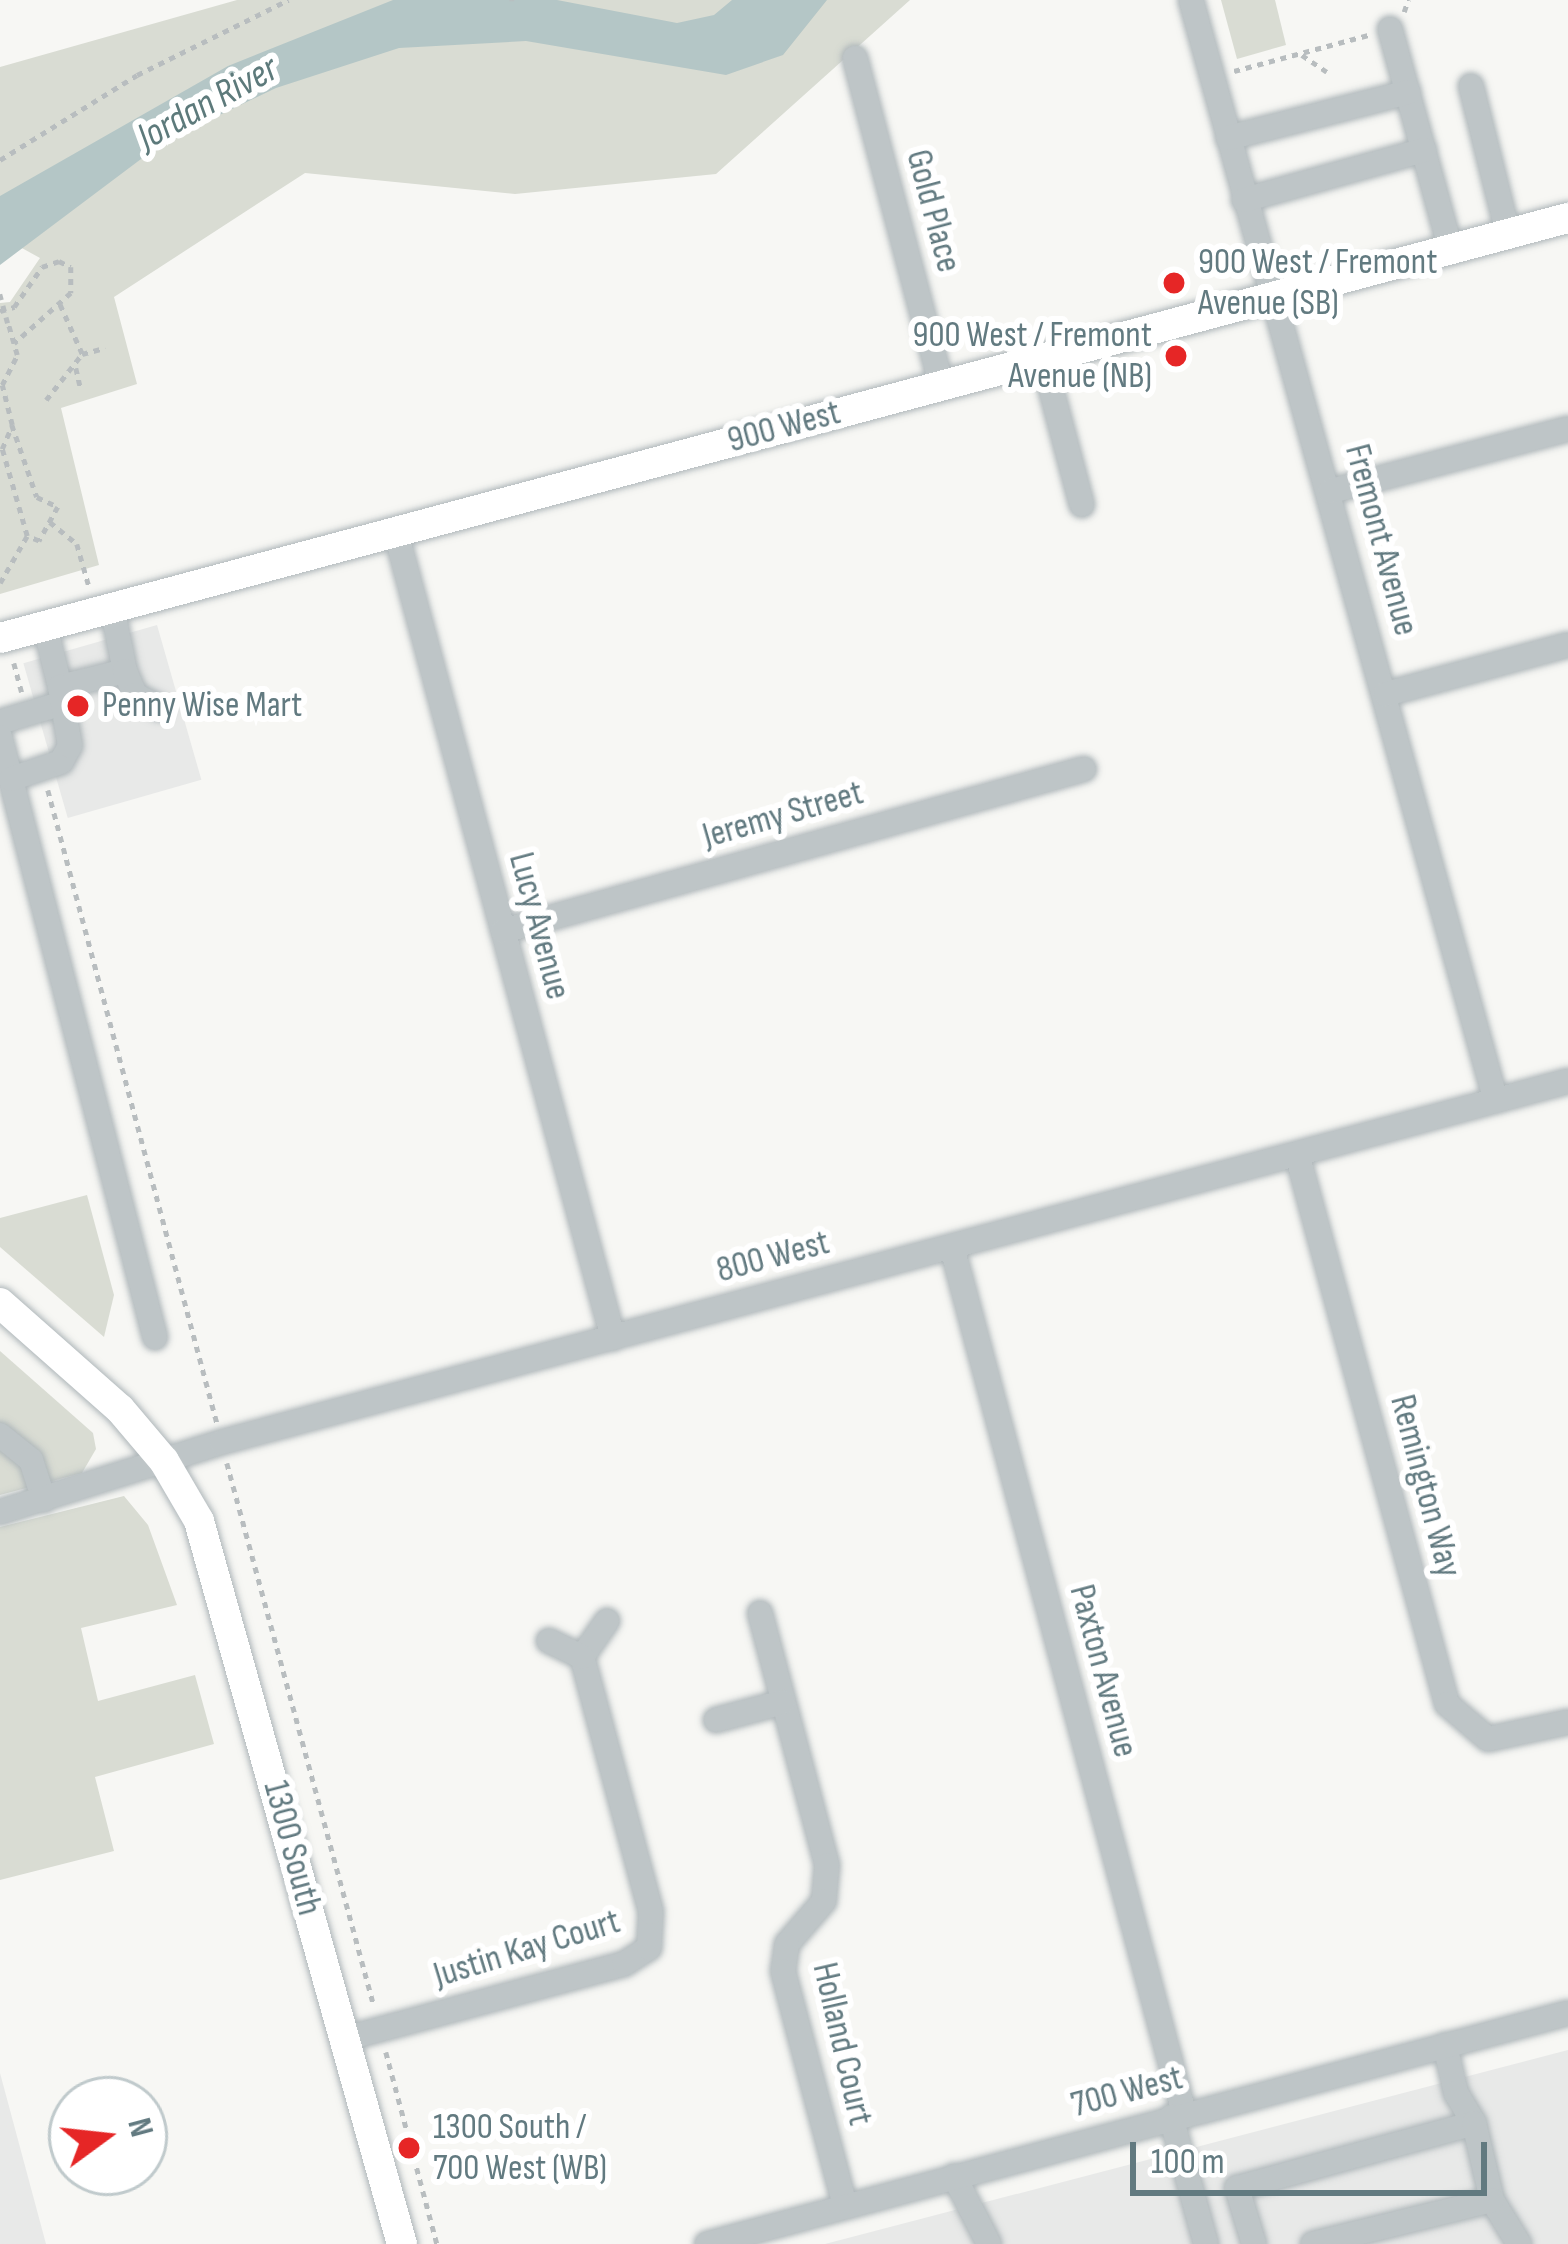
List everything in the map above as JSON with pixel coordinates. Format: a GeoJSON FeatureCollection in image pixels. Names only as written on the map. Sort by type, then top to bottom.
{"type":"FeatureCollection","features":[{"type":"Feature","properties":{"kind":"main road","name":"900 West"},"geometry":{"type":"LineString","coordinates":[[0,638],[1276,291],[1568,218]]}},
{"type":"Feature","properties":{"kind":"main road","name":"1300 South"},"geometry":{"type":"LineString","coordinates":[[0,1303],[103,1392],[164,1461],[220,1577],[402,2244]]}},
{"type":"Feature","properties":{"kind":"street","name":"Fremont Avenue"},"geometry":{"type":"LineString","coordinates":[[1191,0],[1244,200],[1276,291],[1496,1100]]}},
{"type":"Feature","properties":{"kind":"street"},"geometry":{"type":"LineString","coordinates":[[1390,28],[1450,247]]}},
{"type":"Feature","properties":{"kind":"street","name":"Gold Place"},"geometry":{"type":"LineString","coordinates":[[854,58],[941,383]]}},
{"type":"Feature","properties":{"kind":"street"},"geometry":{"type":"LineString","coordinates":[[1471,86],[1508,232]]}},
{"type":"Feature","properties":{"kind":"street"},"geometry":{"type":"LineString","coordinates":[[1228,138],[1408,92]]}},
{"type":"Feature","properties":{"kind":"street"},"geometry":{"type":"LineString","coordinates":[[1244,200],[1424,150]]}},
{"type":"Feature","properties":{"kind":"street"},"geometry":{"type":"LineString","coordinates":[[1042,355],[1082,505]]}},
{"type":"Feature","properties":{"kind":"street"},"geometry":{"type":"LineString","coordinates":[[1331,491],[1568,429]]}},
{"type":"Feature","properties":{"kind":"street","name":"Lucy Avenue"},"geometry":{"type":"LineString","coordinates":[[396,533],[613,1338]]}},
{"type":"Feature","properties":{"kind":"street"},"geometry":{"type":"LineString","coordinates":[[112,608],[124,671],[135,695],[160,708]]}},
{"type":"Feature","properties":{"kind":"street"},"geometry":{"type":"LineString","coordinates":[[11,779],[61,762],[70,746],[45,626]]}},
{"type":"Feature","properties":{"kind":"street"},"geometry":{"type":"LineString","coordinates":[[1386,694],[1568,644]]}},
{"type":"Feature","properties":{"kind":"street"},"geometry":{"type":"LineString","coordinates":[[0,722],[124,671]]}},
{"type":"Feature","properties":{"kind":"street"},"geometry":{"type":"LineString","coordinates":[[0,736],[11,779],[12,830],[155,1337]]}},
{"type":"Feature","properties":{"kind":"street","name":"Jeremy Street"},"geometry":{"type":"LineString","coordinates":[[503,931],[1084,770]]}},
{"type":"Feature","properties":{"kind":"street","name":"800 West"},"geometry":{"type":"LineString","coordinates":[[0,1512],[164,1461],[1568,1081]]}},
{"type":"Feature","properties":{"kind":"street","name":"Remington Way"},"geometry":{"type":"LineString","coordinates":[[1297,1154],[1447,1704],[1488,1739],[1568,1722]]}},
{"type":"Feature","properties":{"kind":"street","name":"Paxton Avenue"},"geometry":{"type":"LineString","coordinates":[[952,1246],[1177,2115],[1206,2244]]}},
{"type":"Feature","properties":{"kind":"street"},"geometry":{"type":"LineString","coordinates":[[0,1435],[31,1460],[44,1500]]}},
{"type":"Feature","properties":{"kind":"street","name":"Holland Court"},"geometry":{"type":"LineString","coordinates":[[760,1613],[828,1877],[824,1901],[787,1944],[783,1971],[844,2206]]}},
{"type":"Feature","properties":{"kind":"street"},"geometry":{"type":"LineString","coordinates":[[549,1641],[582,1657],[607,1621]]}},
{"type":"Feature","properties":{"kind":"street","name":"Justin Kay Court"},"geometry":{"type":"LineString","coordinates":[[344,2038],[624,1964],[649,1948],[651,1912],[582,1657]]}},
{"type":"Feature","properties":{"kind":"street"},"geometry":{"type":"LineString","coordinates":[[716,1720],[783,1702]]}},
{"type":"Feature","properties":{"kind":"street","name":"700 West"},"geometry":{"type":"LineString","coordinates":[[707,2244],[1568,2013]]}},
{"type":"Feature","properties":{"kind":"street"},"geometry":{"type":"LineString","coordinates":[[1445,2045],[1456,2092],[1474,2123],[1492,2200],[1519,2244]]}},
{"type":"Feature","properties":{"kind":"street"},"geometry":{"type":"LineString","coordinates":[[1254,2244],[1238,2188],[1474,2123]]}},
{"type":"Feature","properties":{"kind":"street"},"geometry":{"type":"LineString","coordinates":[[954,2176],[989,2244]]}},
{"type":"Feature","properties":{"kind":"street"},"geometry":{"type":"LineString","coordinates":[[1313,2244],[1492,2200]]}},
{"type":"Feature","properties":{"kind":"path"},"geometry":{"type":"LineString","coordinates":[[0,160],[175,54],[288,0]]}},
{"type":"Feature","properties":{"kind":"path"},"geometry":{"type":"LineString","coordinates":[[1211,76],[1399,26],[1408,0]]}},
{"type":"Feature","properties":{"kind":"path"},"geometry":{"type":"LineString","coordinates":[[1299,53],[1327,72]]}},
{"type":"Feature","properties":{"kind":"path"},"geometry":{"type":"LineString","coordinates":[[0,311],[14,308],[41,267],[59,261],[71,267],[73,283],[60,305],[14,344]]}},
{"type":"Feature","properties":{"kind":"path"},"geometry":{"type":"LineString","coordinates":[[0,294],[14,344],[2,394],[37,497],[58,507],[39,541],[27,536]]}},
{"type":"Feature","properties":{"kind":"path"},"geometry":{"type":"LineString","coordinates":[[46,400],[76,368],[82,354],[60,305]]}},
{"type":"Feature","properties":{"kind":"path"},"geometry":{"type":"LineString","coordinates":[[0,339],[11,333]]}},
{"type":"Feature","properties":{"kind":"path"},"geometry":{"type":"LineString","coordinates":[[82,354],[105,348]]}},
{"type":"Feature","properties":{"kind":"path"},"geometry":{"type":"LineString","coordinates":[[76,368],[81,389]]}},
{"type":"Feature","properties":{"kind":"path"},"geometry":{"type":"LineString","coordinates":[[0,584],[27,536],[1,449],[12,424]]}},
{"type":"Feature","properties":{"kind":"path"},"geometry":{"type":"LineString","coordinates":[[50,522],[71,536],[85,571]]}},
{"type":"Feature","properties":{"kind":"path"},"geometry":{"type":"LineString","coordinates":[[16,673],[27,713]]}},
{"type":"Feature","properties":{"kind":"path"},"geometry":{"type":"LineString","coordinates":[[42,768],[219,1428]]}},
{"type":"Feature","properties":{"kind":"path"},"geometry":{"type":"LineString","coordinates":[[230,1474],[437,2244]]}},
{"type":"Feature","properties":{"kind":"shaded area"},"geometry":{"type":"Polygon","coordinates":[[[237,0],[910,0],[716,174],[515,194],[305,173],[114,297],[137,384],[61,408],[99,565],[0,594],[0,303],[10,302],[40,258],[0,236],[0,67],[237,0]]]}},
{"type":"Feature","properties":{"kind":"shaded area"},"geometry":{"type":"Polygon","coordinates":[[[1221,0],[1275,0],[1286,45],[1237,59],[1221,0]]]}},
{"type":"Feature","properties":{"kind":"shaded area"},"geometry":{"type":"Polygon","coordinates":[[[157,625],[201,780],[68,818],[23,663],[157,625]]]}},
{"type":"Feature","properties":{"kind":"shaded area"},"geometry":{"type":"Polygon","coordinates":[[[87,1195],[114,1295],[104,1337],[0,1247],[0,1218],[87,1195]]]}},
{"type":"Feature","properties":{"kind":"shaded area"},"geometry":{"type":"Polygon","coordinates":[[[0,1351],[93,1433],[96,1449],[82,1473],[0,1495],[0,1351]]]}},
{"type":"Feature","properties":{"kind":"shaded area"},"geometry":{"type":"Polygon","coordinates":[[[124,1496],[148,1525],[177,1605],[81,1628],[98,1701],[195,1675],[214,1744],[95,1777],[114,1851],[0,1880],[0,1527],[124,1496]]]}},
{"type":"Feature","properties":{"kind":"shaded area"},"geometry":{"type":"Polygon","coordinates":[[[1568,2050],[1568,2244],[825,2244],[1568,2050]]]}},
{"type":"Feature","properties":{"kind":"shaded area"},"geometry":{"type":"Polygon","coordinates":[[[0,2073],[46,2244],[0,2244],[0,2073]]]}},
{"type":"Feature","properties":{"kind":"water","name":"Jordan River"},"geometry":{"type":"Polygon","coordinates":[[[393,0],[557,0],[677,23],[714,15],[732,0],[827,0],[783,55],[726,75],[526,41],[399,48],[276,88],[165,141],[0,265],[0,196],[228,66],[393,0]]]}},
{"type":"Feature","properties":{"kind":"place","name":"900 West / Fremont Avenue (SB)"},"geometry":{"type":"Point","coordinates":[1174,283]}},
{"type":"Feature","properties":{"kind":"place","name":"900 West / Fremont Avenue (NB)"},"geometry":{"type":"Point","coordinates":[1176,356]}},
{"type":"Feature","properties":{"kind":"place","name":"Penny Wise Mart"},"geometry":{"type":"Point","coordinates":[78,706]}},
{"type":"Feature","properties":{"kind":"place","name":"1300 South / 700 West (WB)"},"geometry":{"type":"Point","coordinates":[409,2148]}}]}
